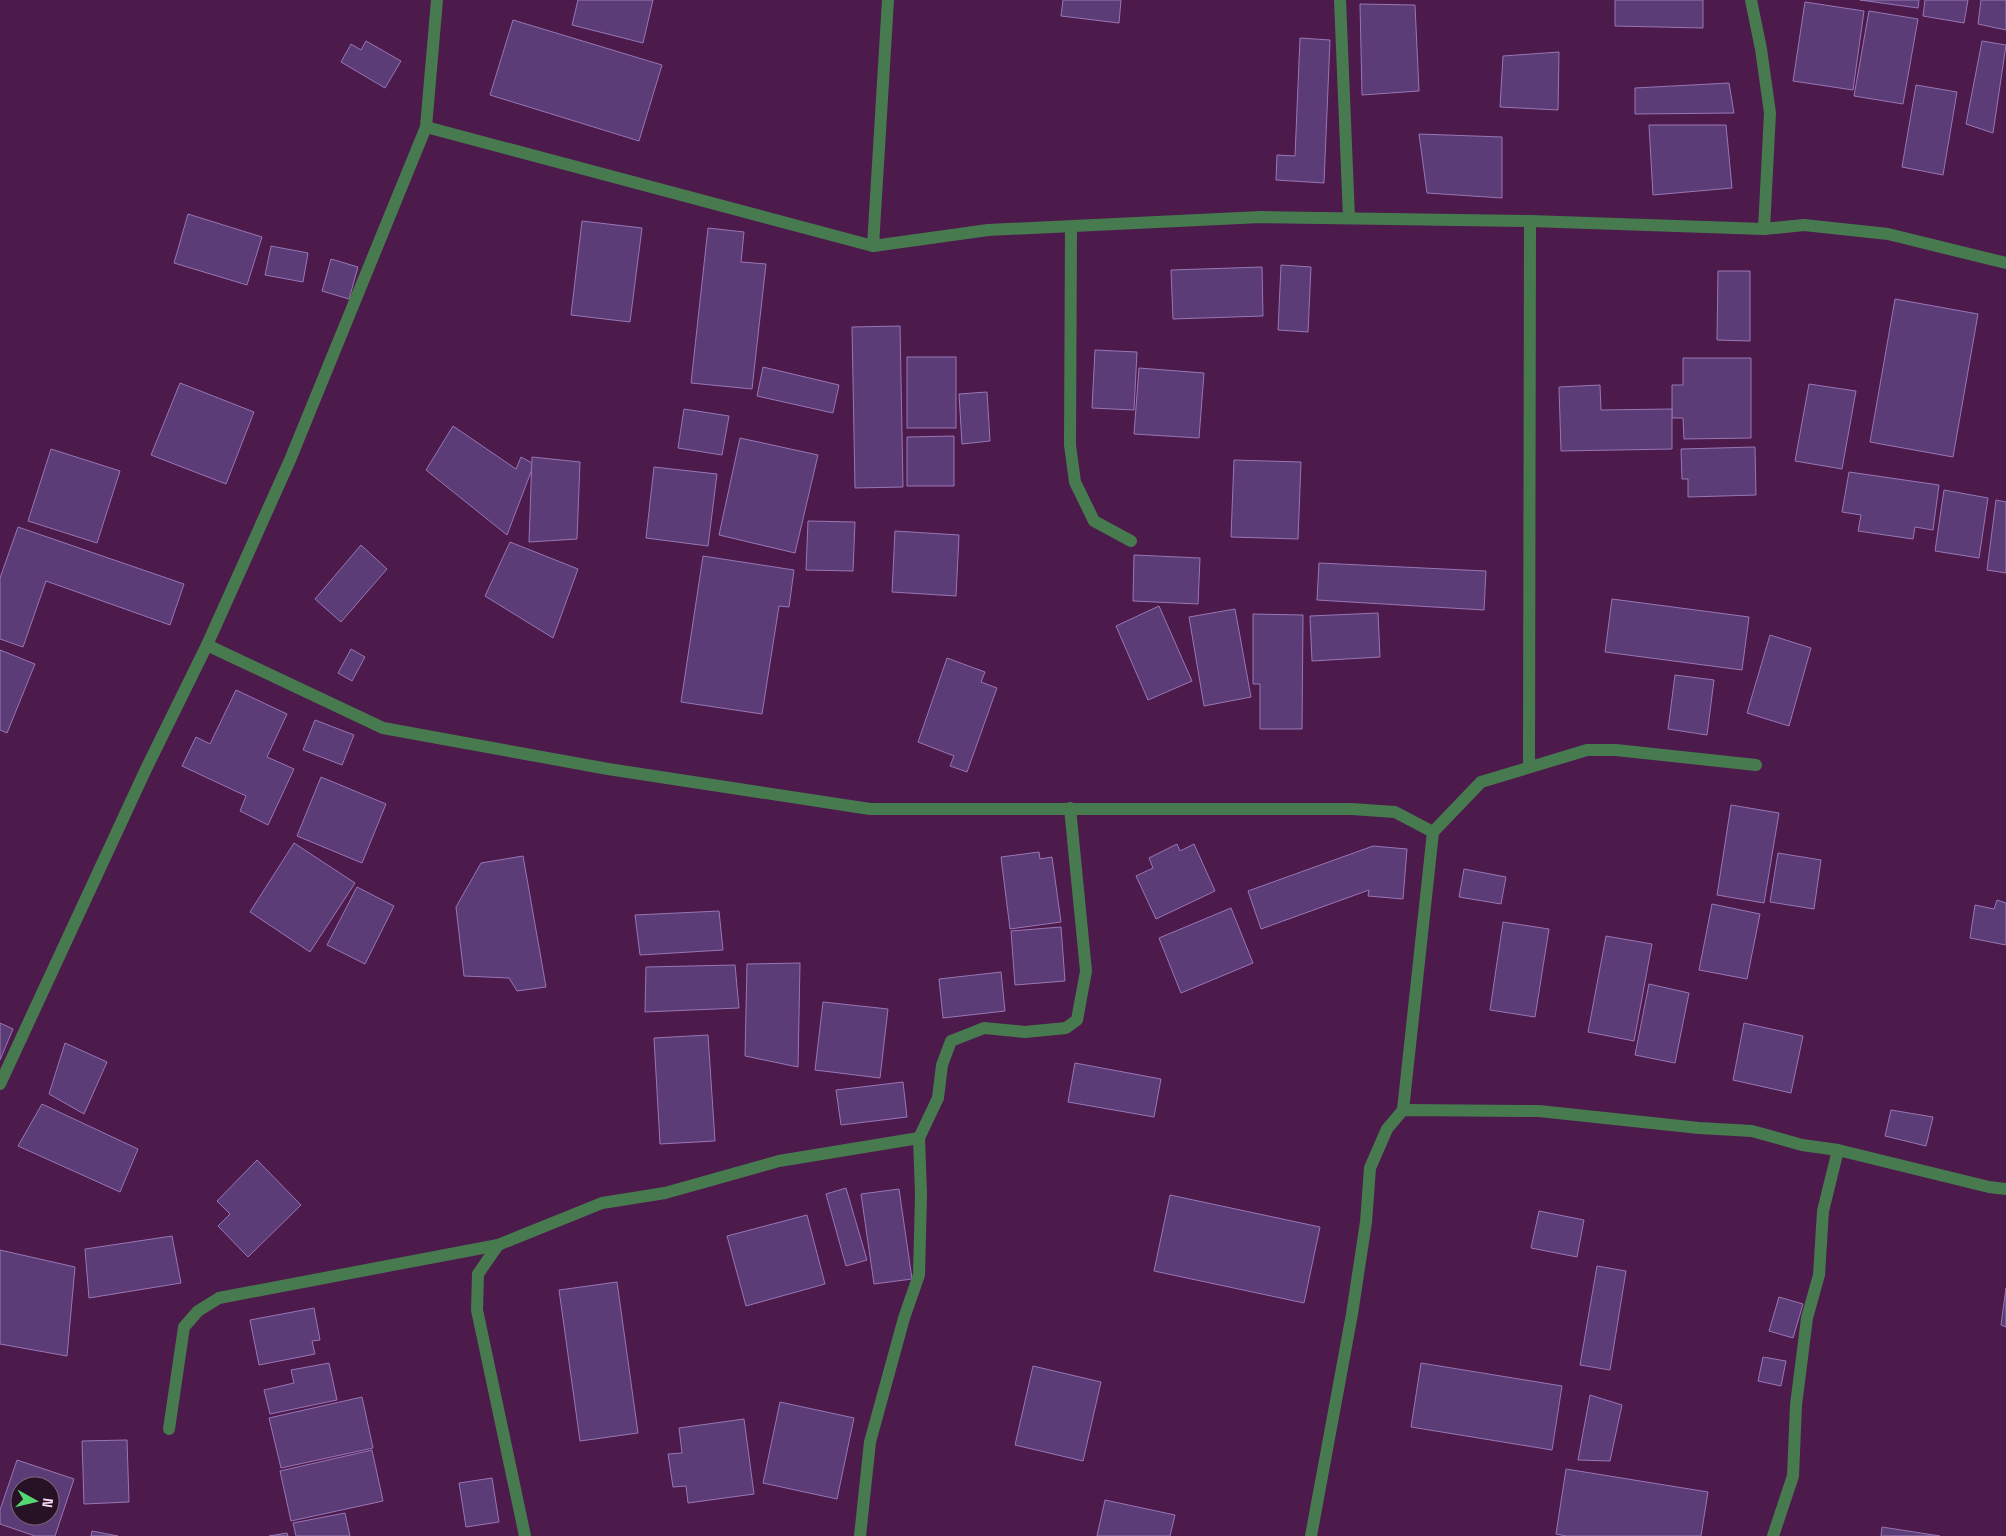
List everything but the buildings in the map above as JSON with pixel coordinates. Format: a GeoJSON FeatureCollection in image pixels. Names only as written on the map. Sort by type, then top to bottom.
{"type":"FeatureCollection","features":[{"type":"Feature","properties":{"kind":"street"},"geometry":{"type":"LineString","coordinates":[[0,1084],[146,769],[208,644],[290,460],[426,127],[437,0]]}},
{"type":"Feature","properties":{"kind":"street"},"geometry":{"type":"LineString","coordinates":[[873,246],[888,0]]}},
{"type":"Feature","properties":{"kind":"street"},"geometry":{"type":"LineString","coordinates":[[1340,0],[1349,218]]}},
{"type":"Feature","properties":{"kind":"street"},"geometry":{"type":"LineString","coordinates":[[1751,0],[1761,49],[1770,113],[1764,229]]}},
{"type":"Feature","properties":{"kind":"street"},"geometry":{"type":"LineString","coordinates":[[426,127],[873,246],[988,230],[1261,216],[1530,221],[1764,229],[1804,224],[1888,234],[2006,263]]}},
{"type":"Feature","properties":{"kind":"street"},"geometry":{"type":"LineString","coordinates":[[1529,767],[1530,221]]}},
{"type":"Feature","properties":{"kind":"street"},"geometry":{"type":"LineString","coordinates":[[1071,226],[1070,444],[1075,482],[1094,520],[1130,541]]}},
{"type":"Feature","properties":{"kind":"street"},"geometry":{"type":"LineString","coordinates":[[208,644],[383,728],[608,769],[870,809],[1352,808],[1395,812],[1433,832]]}},
{"type":"Feature","properties":{"kind":"street"},"geometry":{"type":"LineString","coordinates":[[1312,1536],[1352,1314],[1366,1222],[1370,1168],[1386,1129],[1403,1110],[1433,832],[1481,782],[1587,750],[1616,750],[1756,765]]}},
{"type":"Feature","properties":{"kind":"street"},"geometry":{"type":"LineString","coordinates":[[860,1536],[870,1442],[904,1318],[919,1275],[921,1194],[919,1138],[938,1098],[942,1065],[952,1041],[984,1028],[1034,1032],[1066,1028],[1077,1020],[1086,971],[1070,808]]}},
{"type":"Feature","properties":{"kind":"street"},"geometry":{"type":"LineString","coordinates":[[1403,1110],[1539,1111],[1699,1128],[1752,1131],[1802,1145],[1838,1150],[1989,1187],[2006,1189]]}},
{"type":"Feature","properties":{"kind":"street"},"geometry":{"type":"LineString","coordinates":[[169,1429],[184,1327],[198,1311],[219,1298],[498,1245],[602,1203],[665,1193],[779,1160],[919,1138]]}},
{"type":"Feature","properties":{"kind":"street"},"geometry":{"type":"LineString","coordinates":[[1773,1536],[1793,1476],[1796,1413],[1807,1318],[1819,1275],[1823,1211],[1838,1150]]}},
{"type":"Feature","properties":{"kind":"street"},"geometry":{"type":"LineString","coordinates":[[498,1245],[478,1274],[477,1310],[526,1536]]}}]}
